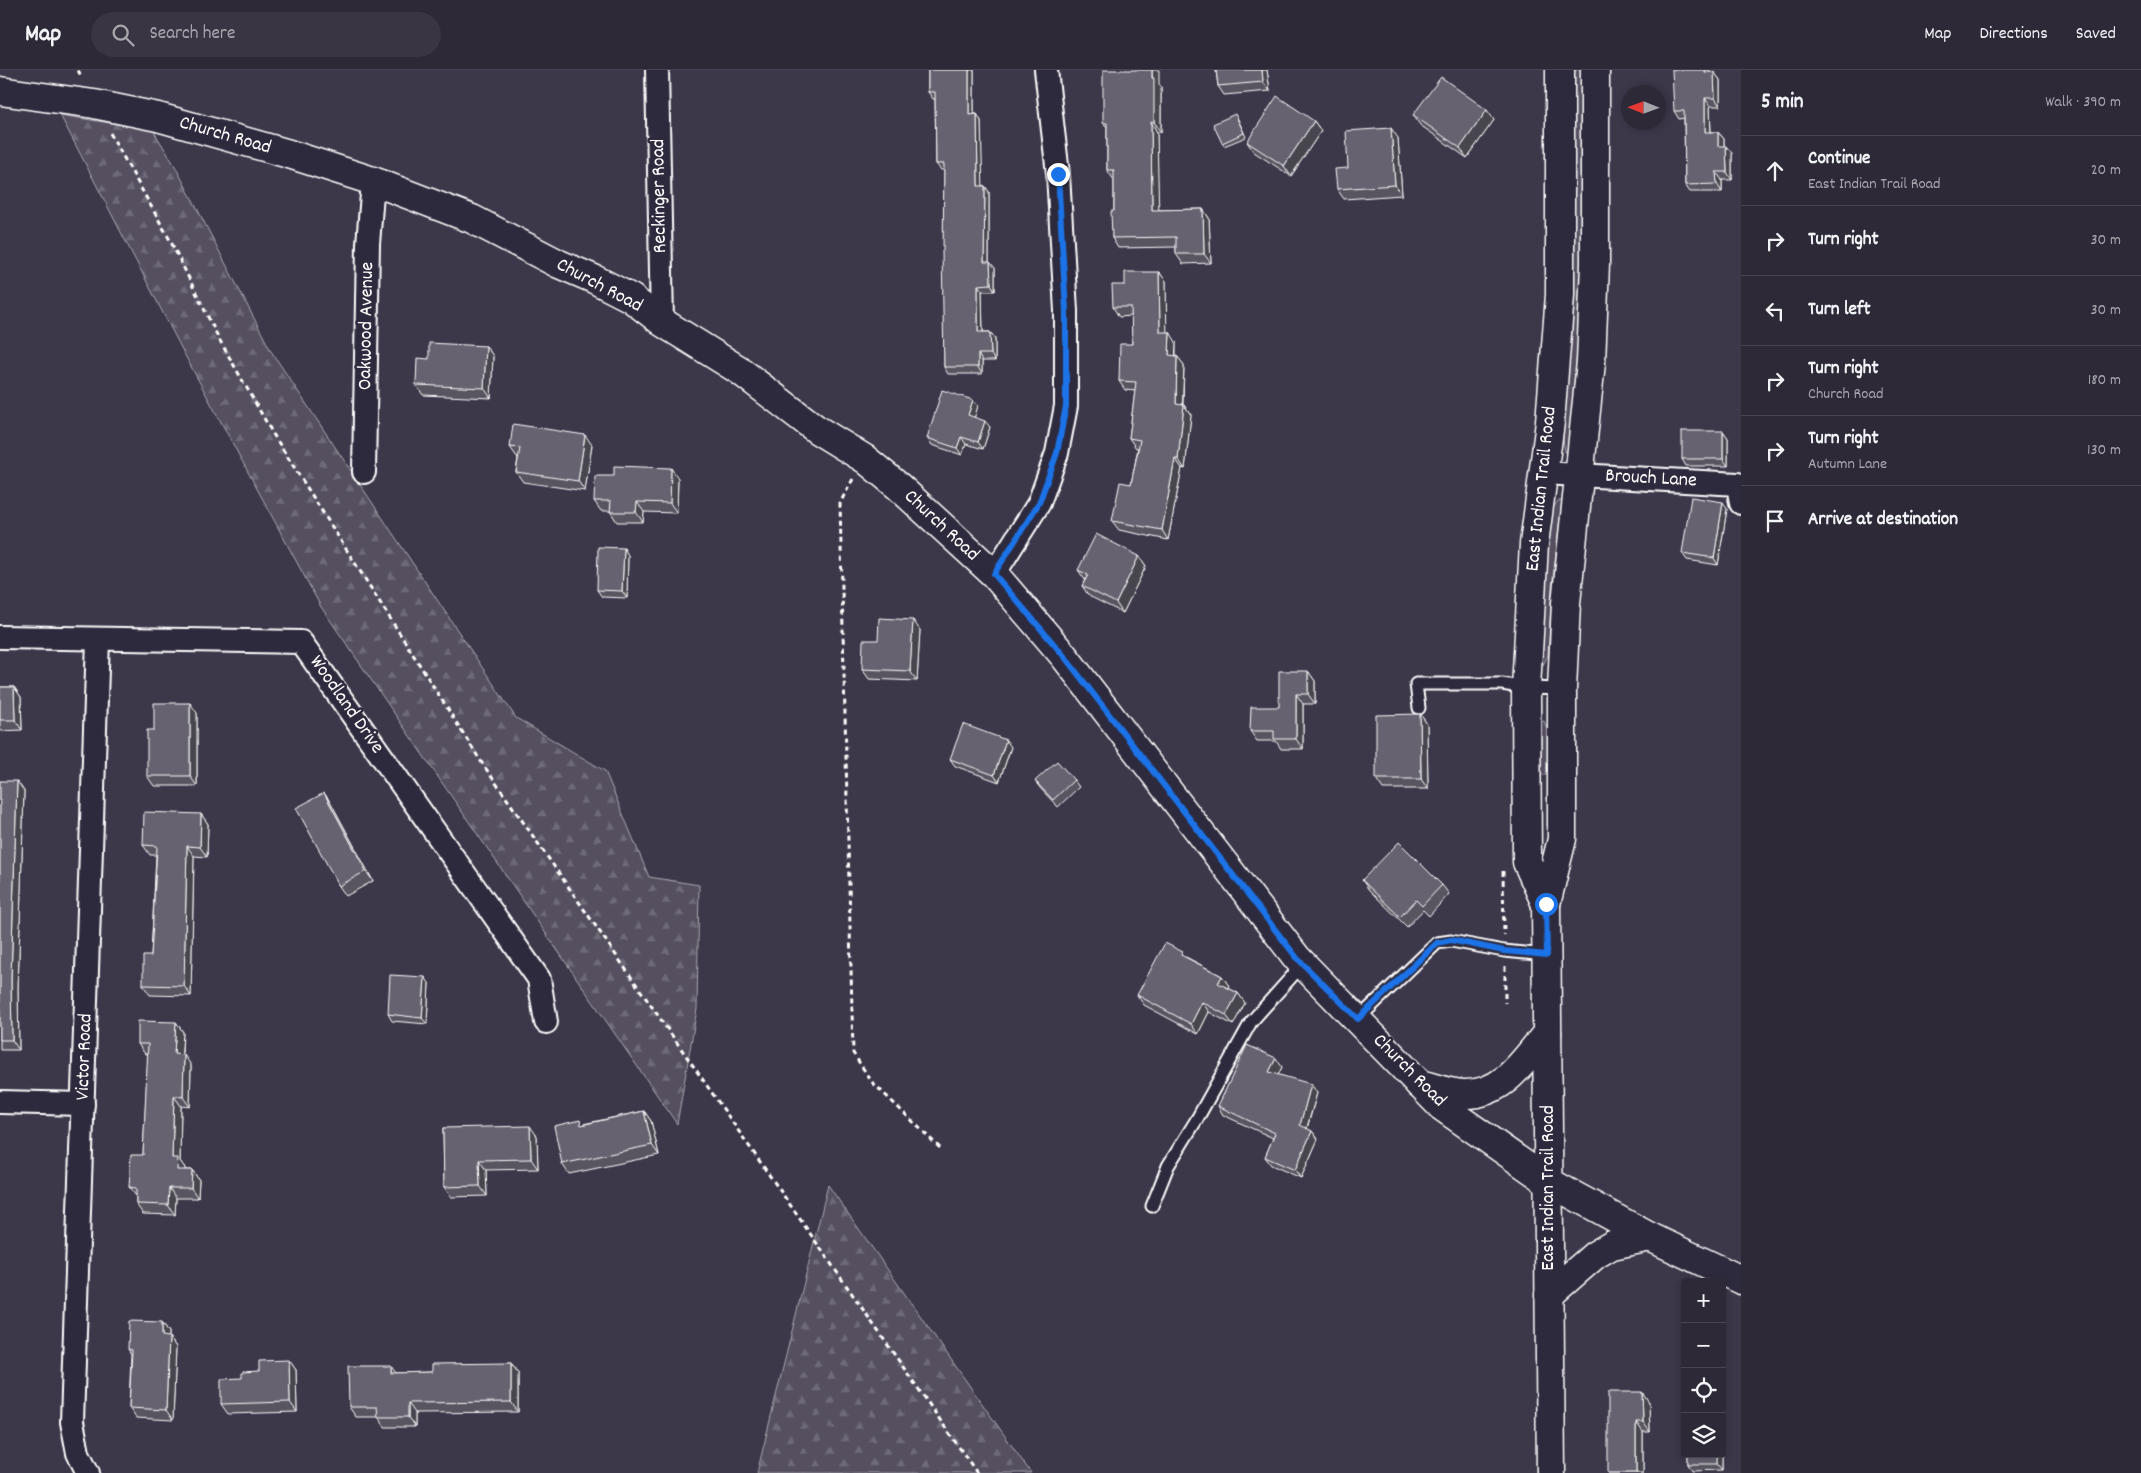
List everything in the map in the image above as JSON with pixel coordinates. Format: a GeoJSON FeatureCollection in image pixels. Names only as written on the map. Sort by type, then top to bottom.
{"type":"FeatureCollection","features":[{"type":"Feature","properties":{"kind":"main road","name":"East Indian Trail Road"},"geometry":{"type":"LineString","coordinates":[[1546,904],[1527,862],[1526,688],[1534,544],[1550,422],[1560,295],[1560,70]]}},
{"type":"Feature","properties":{"kind":"main road","name":"East Indian Trail Road"},"geometry":{"type":"LineString","coordinates":[[1551,1473],[1546,904],[1562,839],[1562,689],[1566,604],[1591,362],[1595,264],[1595,70]]}},
{"type":"Feature","properties":{"kind":"main road","name":"Church Road"},"geometry":{"type":"LineString","coordinates":[[0,91],[94,104],[158,117],[373,180],[472,219],[559,264],[594,278],[631,298],[662,322],[739,370],[816,429],[865,459],[898,486],[994,574],[1064,656],[1303,964],[1441,1106],[1549,1182],[1650,1237],[1741,1280]]}},
{"type":"Feature","properties":{"kind":"main road"},"geometry":{"type":"LineString","coordinates":[[1418,1084],[1462,1094],[1484,1093],[1504,1083],[1547,1033]]}},
{"type":"Feature","properties":{"kind":"main road"},"geometry":{"type":"LineString","coordinates":[[1549,1295],[1595,1255],[1612,1245],[1650,1237]]}},
{"type":"Feature","properties":{"kind":"street","name":"Reckinger Road"},"geometry":{"type":"LineString","coordinates":[[657,70],[662,322]]}},
{"type":"Feature","properties":{"kind":"street"},"geometry":{"type":"LineString","coordinates":[[994,574],[1039,503],[1057,453],[1066,406],[1066,311],[1058,174],[1046,70]]}},
{"type":"Feature","properties":{"kind":"street","name":"Oakwood Avenue"},"geometry":{"type":"LineString","coordinates":[[364,472],[368,244],[373,180]]}},
{"type":"Feature","properties":{"kind":"street","name":"Brouch Lane"},"geometry":{"type":"LineString","coordinates":[[1544,473],[1738,484],[1741,503]]}},
{"type":"Feature","properties":{"kind":"street","name":"Woodland Drive"},"geometry":{"type":"LineString","coordinates":[[0,637],[302,642],[538,979],[546,1022]]}},
{"type":"Feature","properties":{"kind":"street","name":"Victor Road"},"geometry":{"type":"LineString","coordinates":[[88,1473],[78,1454],[72,1422],[98,639]]}},
{"type":"Feature","properties":{"kind":"street"},"geometry":{"type":"LineString","coordinates":[[0,1102],[83,1104]]}},
{"type":"Feature","properties":{"kind":"lane"},"geometry":{"type":"LineString","coordinates":[[1419,708],[1416,684],[1502,684],[1526,688],[1562,689]]}},
{"type":"Feature","properties":{"kind":"lane"},"geometry":{"type":"LineString","coordinates":[[1358,1019],[1437,943],[1451,940],[1504,951],[1547,955]]}},
{"type":"Feature","properties":{"kind":"lane"},"geometry":{"type":"LineString","coordinates":[[1152,1206],[1168,1166],[1252,1022],[1303,964]]}},
{"type":"Feature","properties":{"kind":"path"},"geometry":{"type":"LineString","coordinates":[[78,70],[94,104],[170,240],[218,339],[272,434],[482,763],[977,1473]]}},
{"type":"Feature","properties":{"kind":"path"},"geometry":{"type":"LineString","coordinates":[[865,459],[840,503],[853,1053],[872,1082],[940,1148]]}},
{"type":"Feature","properties":{"kind":"green space"},"geometry":{"type":"Polygon","coordinates":[[[1574,70],[1582,70],[1580,319],[1568,451],[1565,452],[1562,421],[1571,343],[1573,296],[1574,70]]]}},
{"type":"Feature","properties":{"kind":"green space"},"geometry":{"type":"Polygon","coordinates":[[[60,115],[153,130],[175,166],[271,351],[516,718],[605,771],[649,877],[699,885],[697,1009],[677,1124],[321,607],[188,361],[60,115]]]}},
{"type":"Feature","properties":{"kind":"green space"},"geometry":{"type":"Polygon","coordinates":[[[1558,501],[1562,501],[1552,586],[1548,655],[1543,665],[1540,665],[1550,517],[1552,509],[1558,501]]]}},
{"type":"Feature","properties":{"kind":"green space"},"geometry":{"type":"Polygon","coordinates":[[[1539,721],[1544,721],[1548,731],[1549,775],[1541,775],[1539,721]]]}},
{"type":"Feature","properties":{"kind":"green space"},"geometry":{"type":"Polygon","coordinates":[[[828,1185],[1031,1473],[757,1473],[828,1185]]]}},
{"type":"Feature","properties":{"kind":"building"},"geometry":{"type":"Polygon","coordinates":[[[928,70],[969,70],[969,115],[977,114],[978,186],[985,186],[984,262],[990,262],[991,284],[978,285],[978,332],[990,332],[991,354],[978,354],[978,367],[944,367],[942,251],[944,164],[936,164],[935,92],[928,92],[928,70]]]}},
{"type":"Feature","properties":{"kind":"building"},"geometry":{"type":"Polygon","coordinates":[[[1103,70],[1152,70],[1152,78],[1154,78],[1154,122],[1151,122],[1152,210],[1203,209],[1204,254],[1176,254],[1176,237],[1112,238],[1111,211],[1114,211],[1114,170],[1107,170],[1107,123],[1103,123],[1103,70]]]}},
{"type":"Feature","properties":{"kind":"building"},"geometry":{"type":"Polygon","coordinates":[[[1216,70],[1262,70],[1263,82],[1218,86],[1216,70]]]}},
{"type":"Feature","properties":{"kind":"building"},"geometry":{"type":"Polygon","coordinates":[[[1672,70],[1705,70],[1705,72],[1714,72],[1715,98],[1705,98],[1705,132],[1718,132],[1718,146],[1726,146],[1727,172],[1716,172],[1717,184],[1685,185],[1684,111],[1674,111],[1672,70]]]}},
{"type":"Feature","properties":{"kind":"building"},"geometry":{"type":"Polygon","coordinates":[[[1441,77],[1487,110],[1460,148],[1413,115],[1441,77]]]}},
{"type":"Feature","properties":{"kind":"building"},"geometry":{"type":"Polygon","coordinates":[[[1277,96],[1314,121],[1284,166],[1247,142],[1277,96]]]}},
{"type":"Feature","properties":{"kind":"building"},"geometry":{"type":"Polygon","coordinates":[[[1235,114],[1244,133],[1222,143],[1213,124],[1235,114]]]}},
{"type":"Feature","properties":{"kind":"building"},"geometry":{"type":"Polygon","coordinates":[[[1391,128],[1395,185],[1337,189],[1335,169],[1348,168],[1346,131],[1391,128]]]}},
{"type":"Feature","properties":{"kind":"building"},"geometry":{"type":"Polygon","coordinates":[[[1125,272],[1159,272],[1160,332],[1170,332],[1169,355],[1177,356],[1176,404],[1184,405],[1178,459],[1175,459],[1162,530],[1112,521],[1120,482],[1131,484],[1140,440],[1129,438],[1136,382],[1119,381],[1120,344],[1132,344],[1131,307],[1113,307],[1112,285],[1125,285],[1125,272]]]}},
{"type":"Feature","properties":{"kind":"building"},"geometry":{"type":"Polygon","coordinates":[[[429,343],[486,346],[484,388],[416,385],[417,358],[429,359],[429,343]]]}},
{"type":"Feature","properties":{"kind":"building"},"geometry":{"type":"Polygon","coordinates":[[[942,390],[973,400],[968,415],[985,421],[978,442],[961,437],[957,448],[927,438],[942,390]]]}},
{"type":"Feature","properties":{"kind":"building"},"geometry":{"type":"Polygon","coordinates":[[[513,424],[585,435],[578,481],[516,472],[520,448],[510,447],[513,424]]]}},
{"type":"Feature","properties":{"kind":"building"},"geometry":{"type":"Polygon","coordinates":[[[1682,431],[1723,431],[1723,459],[1682,459],[1682,431]]]}},
{"type":"Feature","properties":{"kind":"building"},"geometry":{"type":"Polygon","coordinates":[[[614,466],[671,468],[670,503],[637,502],[636,512],[610,512],[611,501],[594,501],[595,476],[614,476],[614,466]]]}},
{"type":"Feature","properties":{"kind":"building"},"geometry":{"type":"Polygon","coordinates":[[[1691,497],[1723,502],[1714,558],[1682,553],[1691,497]]]}},
{"type":"Feature","properties":{"kind":"building"},"geometry":{"type":"Polygon","coordinates":[[[1096,534],[1139,556],[1116,603],[1082,586],[1088,575],[1078,570],[1096,534]]]}},
{"type":"Feature","properties":{"kind":"building"},"geometry":{"type":"Polygon","coordinates":[[[598,547],[624,548],[622,591],[597,590],[598,547]]]}},
{"type":"Feature","properties":{"kind":"building"},"geometry":{"type":"Polygon","coordinates":[[[879,618],[913,620],[910,671],[862,669],[863,640],[878,640],[879,618]]]}},
{"type":"Feature","properties":{"kind":"building"},"geometry":{"type":"Polygon","coordinates":[[[1279,671],[1308,671],[1308,694],[1296,694],[1296,739],[1274,739],[1274,731],[1250,731],[1251,707],[1279,707],[1279,671]]]}},
{"type":"Feature","properties":{"kind":"building"},"geometry":{"type":"Polygon","coordinates":[[[0,687],[14,687],[15,720],[0,720],[0,687]]]}},
{"type":"Feature","properties":{"kind":"building"},"geometry":{"type":"Polygon","coordinates":[[[154,703],[190,703],[190,776],[147,776],[147,730],[154,730],[154,703]]]}},
{"type":"Feature","properties":{"kind":"building"},"geometry":{"type":"Polygon","coordinates":[[[1420,714],[1421,779],[1376,779],[1376,715],[1420,714]]]}},
{"type":"Feature","properties":{"kind":"building"},"geometry":{"type":"Polygon","coordinates":[[[963,724],[1006,740],[994,775],[950,759],[963,724]]]}},
{"type":"Feature","properties":{"kind":"building"},"geometry":{"type":"Polygon","coordinates":[[[1057,761],[1074,780],[1053,800],[1035,781],[1057,761]]]}},
{"type":"Feature","properties":{"kind":"building"},"geometry":{"type":"Polygon","coordinates":[[[0,781],[17,781],[11,979],[12,1040],[0,1040],[0,781]]]}},
{"type":"Feature","properties":{"kind":"building"},"geometry":{"type":"Polygon","coordinates":[[[324,793],[366,871],[339,886],[296,808],[324,793]]]}},
{"type":"Feature","properties":{"kind":"building"},"geometry":{"type":"Polygon","coordinates":[[[144,812],[201,814],[200,847],[187,846],[184,986],[143,985],[143,956],[151,956],[157,846],[143,845],[144,812]]]}},
{"type":"Feature","properties":{"kind":"building"},"geometry":{"type":"Polygon","coordinates":[[[1399,842],[1442,885],[1422,906],[1416,900],[1400,917],[1362,880],[1399,842]]]}},
{"type":"Feature","properties":{"kind":"building"},"geometry":{"type":"Polygon","coordinates":[[[1165,943],[1183,952],[1181,955],[1222,976],[1218,983],[1238,993],[1226,1015],[1202,1002],[1191,1024],[1137,995],[1165,943]]]}},
{"type":"Feature","properties":{"kind":"building"},"geometry":{"type":"Polygon","coordinates":[[[390,975],[425,977],[422,1018],[388,1014],[390,975]]]}},
{"type":"Feature","properties":{"kind":"building"},"geometry":{"type":"Polygon","coordinates":[[[138,1021],[176,1022],[174,1054],[184,1055],[183,1097],[174,1096],[172,1158],[178,1158],[177,1170],[192,1170],[191,1188],[169,1188],[168,1205],[136,1204],[136,1188],[129,1187],[131,1155],[143,1155],[148,1044],[138,1044],[138,1021]]]}},
{"type":"Feature","properties":{"kind":"building"},"geometry":{"type":"Polygon","coordinates":[[[1247,1045],[1276,1058],[1269,1072],[1311,1084],[1300,1125],[1312,1131],[1295,1170],[1265,1157],[1275,1133],[1218,1106],[1247,1045]]]}},
{"type":"Feature","properties":{"kind":"building"},"geometry":{"type":"Polygon","coordinates":[[[644,1111],[652,1145],[562,1164],[554,1126],[580,1120],[581,1125],[644,1111]]]}},
{"type":"Feature","properties":{"kind":"building"},"geometry":{"type":"Polygon","coordinates":[[[530,1126],[531,1159],[479,1160],[480,1186],[444,1187],[443,1128],[530,1126]]]}},
{"type":"Feature","properties":{"kind":"building"},"geometry":{"type":"Polygon","coordinates":[[[129,1321],[162,1322],[162,1336],[169,1337],[166,1410],[129,1408],[132,1350],[128,1349],[129,1321]]]}},
{"type":"Feature","properties":{"kind":"building"},"geometry":{"type":"Polygon","coordinates":[[[289,1360],[290,1402],[221,1404],[221,1379],[242,1378],[242,1372],[259,1371],[259,1361],[289,1360]]]}},
{"type":"Feature","properties":{"kind":"building"},"geometry":{"type":"Polygon","coordinates":[[[511,1363],[511,1402],[408,1403],[408,1417],[378,1417],[377,1407],[349,1407],[348,1366],[391,1366],[391,1373],[432,1372],[432,1364],[511,1363]]]}},
{"type":"Feature","properties":{"kind":"building"},"geometry":{"type":"Polygon","coordinates":[[[1608,1392],[1642,1392],[1643,1422],[1636,1422],[1636,1473],[1608,1473],[1608,1392]]]}},
{"type":"Feature","properties":{"kind":"building"},"geometry":{"type":"Polygon","coordinates":[[[1688,1458],[1717,1458],[1717,1464],[1688,1464],[1688,1458]]]}},
{"type":"Feature","properties":{"kind":"route"},"geometry":{"type":"LineString","coordinates":[[1058,174],[1066,311],[1066,406],[1057,453],[1039,503],[994,574],[1064,656],[1297,958],[1358,1019],[1437,943],[1451,940],[1504,951],[1547,955],[1546,904]]}}]}
